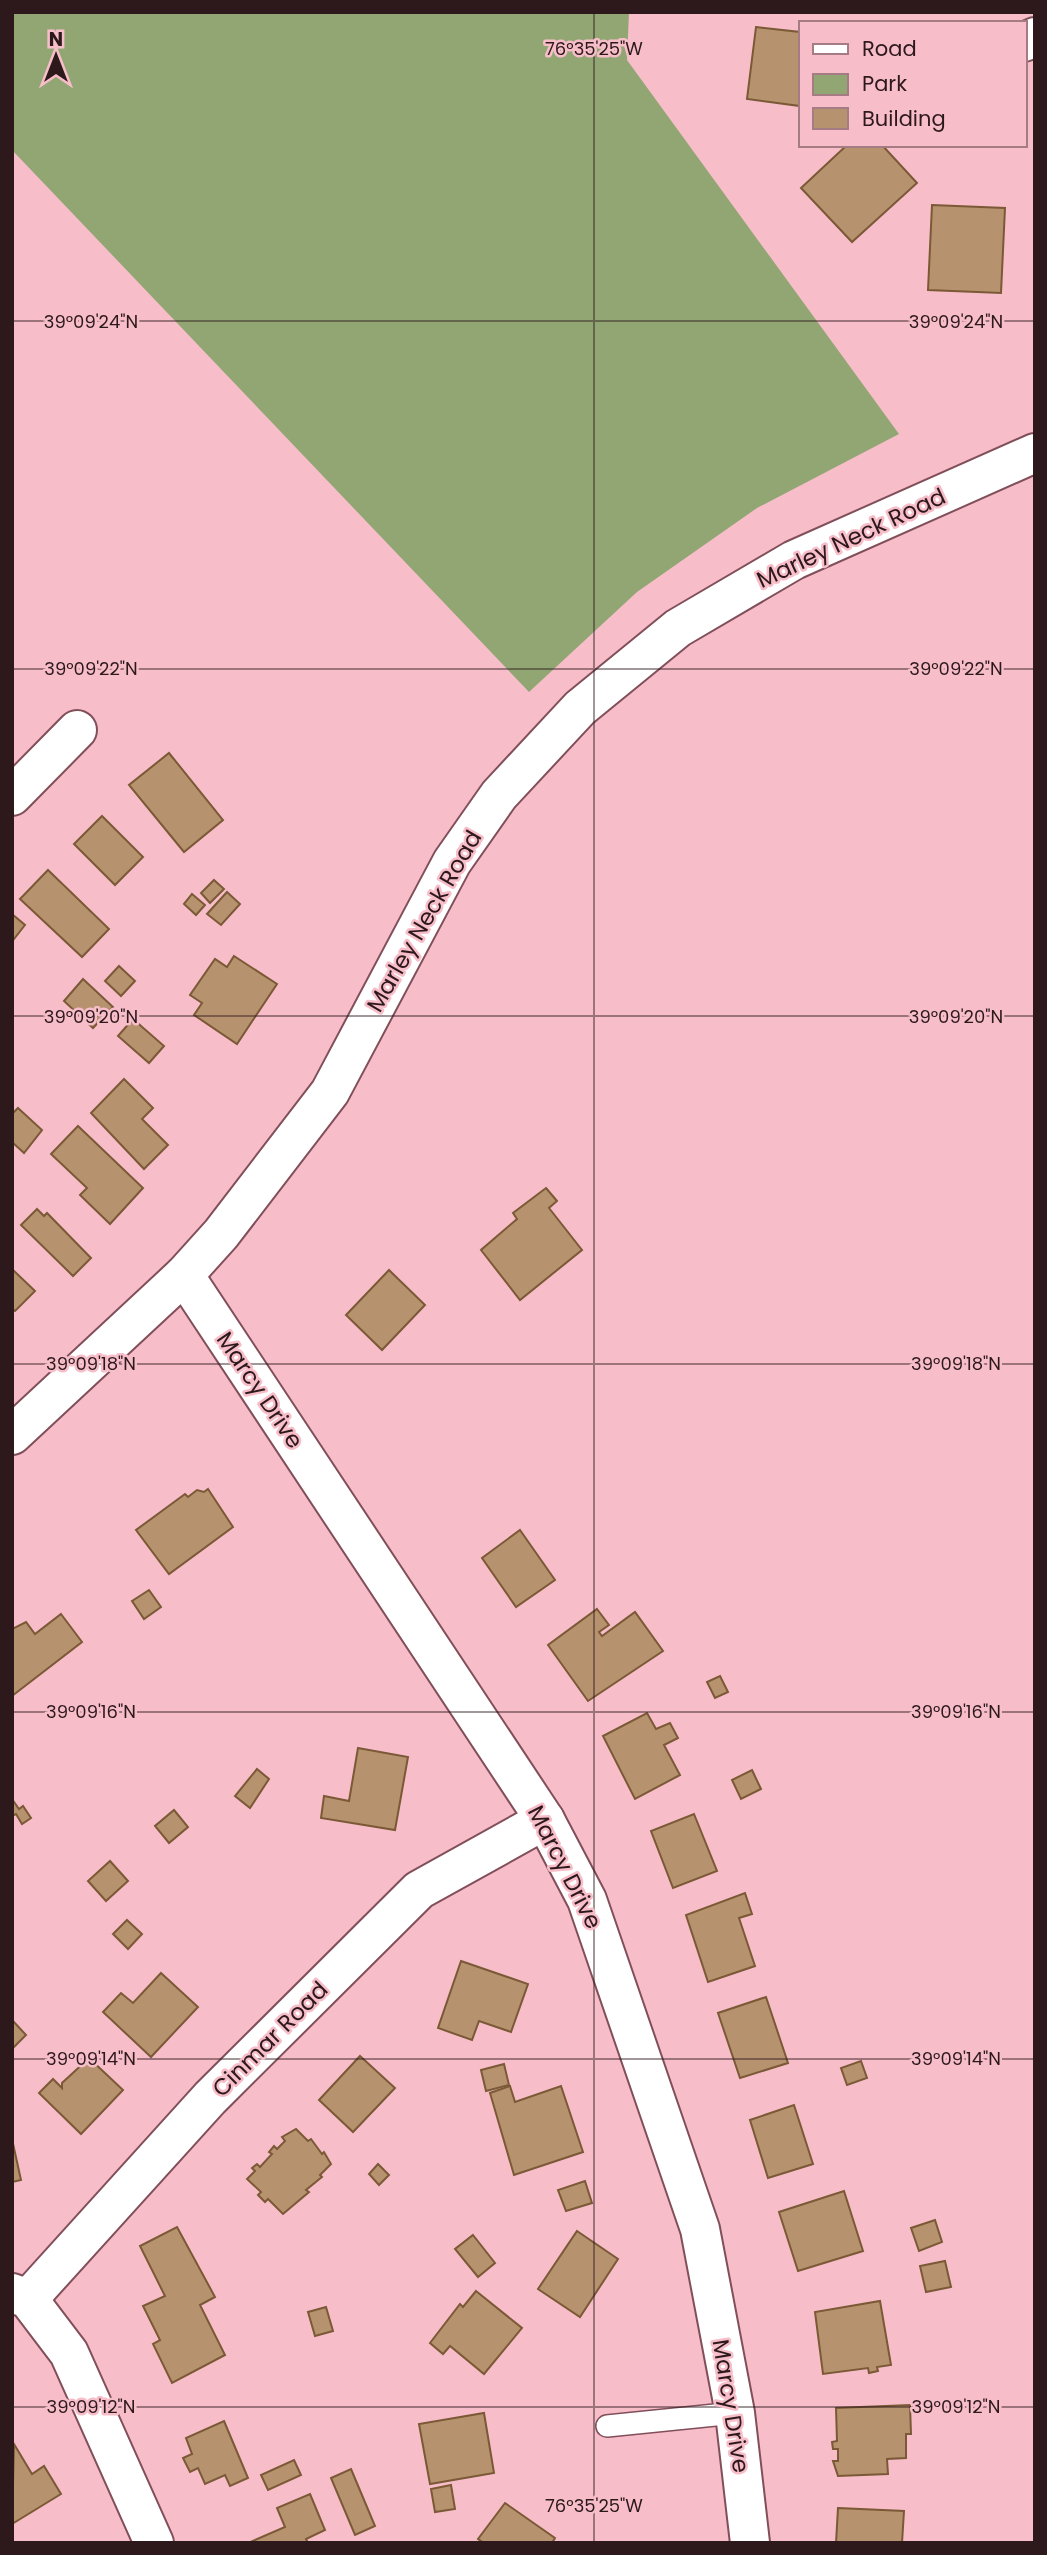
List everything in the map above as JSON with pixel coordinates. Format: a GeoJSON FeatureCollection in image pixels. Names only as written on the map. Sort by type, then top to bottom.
{"type":"FeatureCollection","features":[{"type":"Feature","properties":{"kind":"street","name":"Marley Neck Road"},"geometry":{"type":"LineString","coordinates":[[12,1435],[184,1275],[221,1234],[330,1092],[452,862],[499,795],[580,708],[678,628],[794,559],[1035,453]]}},
{"type":"Feature","properties":{"kind":"street"},"geometry":{"type":"LineString","coordinates":[[12,796],[76,730]]}},
{"type":"Feature","properties":{"kind":"street","name":"Marcy Drive"},"geometry":{"type":"LineString","coordinates":[[184,1275],[545,1820],[587,1900],[700,2229],[735,2413],[750,2543]]}},
{"type":"Feature","properties":{"kind":"street","name":"Cinmar Road"},"geometry":{"type":"LineString","coordinates":[[20,2296],[210,2098],[419,1890],[545,1820]]}},
{"type":"Feature","properties":{"kind":"street"},"geometry":{"type":"LineString","coordinates":[[20,2296],[69,2353],[154,2543]]}},
{"type":"Feature","properties":{"kind":"lane"},"geometry":{"type":"LineString","coordinates":[[607,2426],[735,2413]]}},
{"type":"Feature","properties":{"kind":"green space"},"geometry":{"type":"Polygon","coordinates":[[[12,12],[629,12],[627,60],[899,434],[757,508],[637,592],[529,692],[12,150],[12,12]]]}},
{"type":"Feature","properties":{"kind":"building"},"geometry":{"type":"Polygon","coordinates":[[[756,27],[799,32],[799,106],[747,99],[756,27]]]}},
{"type":"Feature","properties":{"kind":"building"},"geometry":{"type":"Polygon","coordinates":[[[845,147],[884,147],[917,183],[852,242],[801,188],[845,147]]]}},
{"type":"Feature","properties":{"kind":"building"},"geometry":{"type":"Polygon","coordinates":[[[932,205],[1005,208],[1001,293],[928,290],[932,205]]]}},
{"type":"Feature","properties":{"kind":"building"},"geometry":{"type":"Polygon","coordinates":[[[169,753],[223,820],[184,852],[129,785],[169,753]]]}},
{"type":"Feature","properties":{"kind":"building"},"geometry":{"type":"Polygon","coordinates":[[[102,816],[143,857],[115,885],[74,844],[102,816]]]}},
{"type":"Feature","properties":{"kind":"building"},"geometry":{"type":"Polygon","coordinates":[[[48,870],[109,929],[82,957],[20,899],[48,870]]]}},
{"type":"Feature","properties":{"kind":"building"},"geometry":{"type":"Polygon","coordinates":[[[214,880],[224,889],[210,903],[201,893],[214,880]]]}},
{"type":"Feature","properties":{"kind":"building"},"geometry":{"type":"Polygon","coordinates":[[[227,892],[240,904],[221,925],[207,914],[227,892]]]}},
{"type":"Feature","properties":{"kind":"building"},"geometry":{"type":"Polygon","coordinates":[[[192,894],[205,905],[196,915],[184,904],[192,894]]]}},
{"type":"Feature","properties":{"kind":"building"},"geometry":{"type":"Polygon","coordinates":[[[12,914],[25,925],[14,939],[12,937],[12,914]]]}},
{"type":"Feature","properties":{"kind":"building"},"geometry":{"type":"Polygon","coordinates":[[[234,956],[277,984],[237,1044],[194,1015],[202,1003],[190,995],[215,959],[227,967],[234,956]]]}},
{"type":"Feature","properties":{"kind":"building"},"geometry":{"type":"Polygon","coordinates":[[[119,966],[135,981],[121,996],[105,981],[119,966]]]}},
{"type":"Feature","properties":{"kind":"building"},"geometry":{"type":"Polygon","coordinates":[[[83,979],[113,1007],[93,1028],[64,1001],[83,979]]]}},
{"type":"Feature","properties":{"kind":"building"},"geometry":{"type":"Polygon","coordinates":[[[133,1019],[164,1046],[149,1063],[118,1036],[133,1019]]]}},
{"type":"Feature","properties":{"kind":"building"},"geometry":{"type":"Polygon","coordinates":[[[124,1079],[153,1108],[142,1119],[168,1145],[144,1169],[91,1113],[124,1079]]]}},
{"type":"Feature","properties":{"kind":"building"},"geometry":{"type":"Polygon","coordinates":[[[18,1108],[42,1130],[24,1153],[12,1142],[12,1114],[18,1108]]]}},
{"type":"Feature","properties":{"kind":"building"},"geometry":{"type":"Polygon","coordinates":[[[78,1126],[143,1188],[110,1224],[80,1195],[87,1188],[51,1154],[78,1126]]]}},
{"type":"Feature","properties":{"kind":"building"},"geometry":{"type":"Polygon","coordinates":[[[546,1188],[557,1201],[549,1208],[582,1250],[520,1300],[481,1250],[517,1219],[513,1213],[546,1188]]]}},
{"type":"Feature","properties":{"kind":"building"},"geometry":{"type":"Polygon","coordinates":[[[37,1209],[44,1216],[47,1213],[91,1258],[73,1276],[21,1225],[37,1209]]]}},
{"type":"Feature","properties":{"kind":"building"},"geometry":{"type":"Polygon","coordinates":[[[12,1269],[35,1291],[15,1311],[12,1309],[12,1269]]]}},
{"type":"Feature","properties":{"kind":"building"},"geometry":{"type":"Polygon","coordinates":[[[389,1270],[425,1305],[382,1350],[346,1315],[389,1270]]]}},
{"type":"Feature","properties":{"kind":"building"},"geometry":{"type":"Polygon","coordinates":[[[208,1489],[233,1527],[169,1574],[136,1530],[185,1494],[188,1497],[197,1490],[204,1492],[208,1489]]]}},
{"type":"Feature","properties":{"kind":"building"},"geometry":{"type":"Polygon","coordinates":[[[520,1530],[555,1580],[516,1607],[482,1558],[520,1530]]]}},
{"type":"Feature","properties":{"kind":"building"},"geometry":{"type":"Polygon","coordinates":[[[149,1590],[161,1607],[144,1619],[132,1601],[149,1590]]]}},
{"type":"Feature","properties":{"kind":"building"},"geometry":{"type":"Polygon","coordinates":[[[597,1609],[609,1625],[599,1632],[602,1636],[635,1612],[663,1651],[588,1701],[548,1645],[597,1609]]]}},
{"type":"Feature","properties":{"kind":"building"},"geometry":{"type":"Polygon","coordinates":[[[61,1614],[82,1642],[12,1696],[12,1629],[26,1622],[35,1634],[61,1614]]]}},
{"type":"Feature","properties":{"kind":"building"},"geometry":{"type":"Polygon","coordinates":[[[720,1676],[728,1692],[715,1698],[707,1682],[720,1676]]]}},
{"type":"Feature","properties":{"kind":"building"},"geometry":{"type":"Polygon","coordinates":[[[647,1713],[656,1729],[670,1723],[678,1738],[664,1745],[680,1775],[635,1799],[603,1736],[647,1713]]]}},
{"type":"Feature","properties":{"kind":"building"},"geometry":{"type":"Polygon","coordinates":[[[358,1748],[408,1757],[395,1830],[321,1818],[324,1796],[349,1801],[358,1748]]]}},
{"type":"Feature","properties":{"kind":"building"},"geometry":{"type":"Polygon","coordinates":[[[257,1769],[269,1779],[250,1808],[235,1796],[257,1769]]]}},
{"type":"Feature","properties":{"kind":"building"},"geometry":{"type":"Polygon","coordinates":[[[752,1770],[761,1789],[741,1799],[732,1780],[752,1770]]]}},
{"type":"Feature","properties":{"kind":"building"},"geometry":{"type":"Polygon","coordinates":[[[12,1799],[19,1809],[23,1806],[31,1818],[22,1824],[16,1814],[12,1816],[12,1799]]]}},
{"type":"Feature","properties":{"kind":"building"},"geometry":{"type":"Polygon","coordinates":[[[174,1810],[188,1827],[169,1843],[155,1826],[174,1810]]]}},
{"type":"Feature","properties":{"kind":"building"},"geometry":{"type":"Polygon","coordinates":[[[694,1814],[717,1871],[673,1888],[651,1831],[694,1814]]]}},
{"type":"Feature","properties":{"kind":"building"},"geometry":{"type":"Polygon","coordinates":[[[110,1861],[128,1881],[106,1901],[88,1881],[110,1861]]]}},
{"type":"Feature","properties":{"kind":"building"},"geometry":{"type":"Polygon","coordinates":[[[745,1893],[752,1914],[739,1918],[755,1966],[708,1982],[686,1915],[745,1893]]]}},
{"type":"Feature","properties":{"kind":"building"},"geometry":{"type":"Polygon","coordinates":[[[127,1920],[142,1934],[128,1949],[113,1934],[127,1920]]]}},
{"type":"Feature","properties":{"kind":"building"},"geometry":{"type":"Polygon","coordinates":[[[461,1961],[528,1984],[511,2032],[479,2021],[472,2040],[438,2028],[461,1961]]]}},
{"type":"Feature","properties":{"kind":"building"},"geometry":{"type":"Polygon","coordinates":[[[161,1973],[198,2007],[151,2057],[103,2012],[121,1993],[133,2003],[161,1973]]]}},
{"type":"Feature","properties":{"kind":"building"},"geometry":{"type":"Polygon","coordinates":[[[766,1997],[788,2063],[740,2078],[718,2013],[766,1997]]]}},
{"type":"Feature","properties":{"kind":"building"},"geometry":{"type":"Polygon","coordinates":[[[12,2021],[26,2035],[12,2049],[12,2021]]]}},
{"type":"Feature","properties":{"kind":"building"},"geometry":{"type":"Polygon","coordinates":[[[360,2056],[395,2088],[353,2132],[319,2100],[360,2056]]]}},
{"type":"Feature","properties":{"kind":"building"},"geometry":{"type":"Polygon","coordinates":[[[89,2058],[123,2090],[81,2134],[39,2093],[53,2079],[62,2088],[62,2083],[89,2058]]]}},
{"type":"Feature","properties":{"kind":"building"},"geometry":{"type":"Polygon","coordinates":[[[861,2061],[867,2078],[847,2085],[841,2068],[861,2061]]]}},
{"type":"Feature","properties":{"kind":"building"},"geometry":{"type":"Polygon","coordinates":[[[504,2064],[509,2085],[486,2091],[481,2070],[504,2064]]]}},
{"type":"Feature","properties":{"kind":"building"},"geometry":{"type":"Polygon","coordinates":[[[510,2086],[515,2102],[561,2086],[583,2152],[514,2175],[490,2093],[510,2086]]]}},
{"type":"Feature","properties":{"kind":"building"},"geometry":{"type":"Polygon","coordinates":[[[794,2105],[813,2164],[768,2178],[750,2120],[794,2105]]]}},
{"type":"Feature","properties":{"kind":"building"},"geometry":{"type":"Polygon","coordinates":[[[296,2129],[308,2141],[311,2139],[322,2154],[324,2152],[331,2164],[320,2175],[322,2177],[306,2190],[309,2192],[283,2214],[268,2199],[265,2202],[258,2195],[261,2192],[247,2179],[255,2171],[252,2168],[257,2164],[260,2167],[272,2154],[269,2152],[274,2146],[277,2149],[285,2141],[282,2137],[296,2129]]]}},
{"type":"Feature","properties":{"kind":"building"},"geometry":{"type":"Polygon","coordinates":[[[12,2139],[21,2180],[12,2182],[12,2139]]]}},
{"type":"Feature","properties":{"kind":"building"},"geometry":{"type":"Polygon","coordinates":[[[378,2164],[389,2175],[379,2185],[369,2174],[378,2164]]]}},
{"type":"Feature","properties":{"kind":"building"},"geometry":{"type":"Polygon","coordinates":[[[585,2181],[592,2203],[566,2211],[558,2190],[585,2181]]]}},
{"type":"Feature","properties":{"kind":"building"},"geometry":{"type":"Polygon","coordinates":[[[844,2191],[863,2251],[798,2271],[779,2212],[844,2191]]]}},
{"type":"Feature","properties":{"kind":"building"},"geometry":{"type":"Polygon","coordinates":[[[935,2220],[942,2242],[919,2251],[911,2228],[935,2220]]]}},
{"type":"Feature","properties":{"kind":"building"},"geometry":{"type":"Polygon","coordinates":[[[177,2227],[215,2297],[200,2305],[225,2355],[172,2383],[153,2344],[160,2340],[143,2306],[165,2296],[140,2246],[177,2227]]]}},
{"type":"Feature","properties":{"kind":"building"},"geometry":{"type":"Polygon","coordinates":[[[577,2231],[618,2259],[580,2317],[538,2289],[577,2231]]]}},
{"type":"Feature","properties":{"kind":"building"},"geometry":{"type":"Polygon","coordinates":[[[473,2235],[495,2263],[478,2277],[455,2249],[473,2235]]]}},
{"type":"Feature","properties":{"kind":"building"},"geometry":{"type":"Polygon","coordinates":[[[945,2261],[951,2287],[926,2292],[920,2266],[945,2261]]]}},
{"type":"Feature","properties":{"kind":"building"},"geometry":{"type":"Polygon","coordinates":[[[476,2291],[522,2328],[484,2374],[450,2346],[443,2354],[430,2343],[460,2304],[463,2307],[476,2291]]]}},
{"type":"Feature","properties":{"kind":"building"},"geometry":{"type":"Polygon","coordinates":[[[880,2301],[891,2365],[877,2367],[878,2371],[869,2373],[868,2368],[823,2374],[815,2312],[880,2301]]]}},
{"type":"Feature","properties":{"kind":"building"},"geometry":{"type":"Polygon","coordinates":[[[326,2307],[333,2331],[315,2336],[308,2312],[326,2307]]]}},
{"type":"Feature","properties":{"kind":"building"},"geometry":{"type":"Polygon","coordinates":[[[910,2405],[911,2434],[906,2434],[906,2458],[887,2459],[888,2474],[838,2476],[833,2461],[838,2461],[838,2449],[833,2449],[832,2442],[837,2441],[836,2408],[910,2405]]]}},
{"type":"Feature","properties":{"kind":"building"},"geometry":{"type":"Polygon","coordinates":[[[484,2413],[494,2473],[430,2484],[419,2424],[484,2413]]]}},
{"type":"Feature","properties":{"kind":"building"},"geometry":{"type":"Polygon","coordinates":[[[224,2421],[248,2478],[230,2486],[225,2475],[205,2484],[198,2468],[190,2472],[183,2458],[192,2454],[186,2438],[224,2421]]]}},
{"type":"Feature","properties":{"kind":"building"},"geometry":{"type":"Polygon","coordinates":[[[14,2444],[32,2474],[44,2466],[61,2494],[12,2524],[14,2444]]]}},
{"type":"Feature","properties":{"kind":"building"},"geometry":{"type":"Polygon","coordinates":[[[294,2460],[301,2475],[268,2490],[261,2475],[294,2460]]]}},
{"type":"Feature","properties":{"kind":"building"},"geometry":{"type":"Polygon","coordinates":[[[351,2469],[375,2526],[355,2535],[331,2478],[351,2469]]]}},
{"type":"Feature","properties":{"kind":"building"},"geometry":{"type":"Polygon","coordinates":[[[451,2485],[455,2509],[435,2512],[431,2489],[451,2485]]]}},
{"type":"Feature","properties":{"kind":"building"},"geometry":{"type":"Polygon","coordinates":[[[310,2494],[325,2530],[306,2539],[308,2543],[248,2543],[285,2527],[277,2508],[310,2494]]]}},
{"type":"Feature","properties":{"kind":"building"},"geometry":{"type":"Polygon","coordinates":[[[505,2503],[555,2538],[552,2543],[484,2543],[478,2539],[505,2503]]]}},
{"type":"Feature","properties":{"kind":"building"},"geometry":{"type":"Polygon","coordinates":[[[838,2508],[904,2511],[902,2543],[836,2543],[838,2508]]]}}]}
